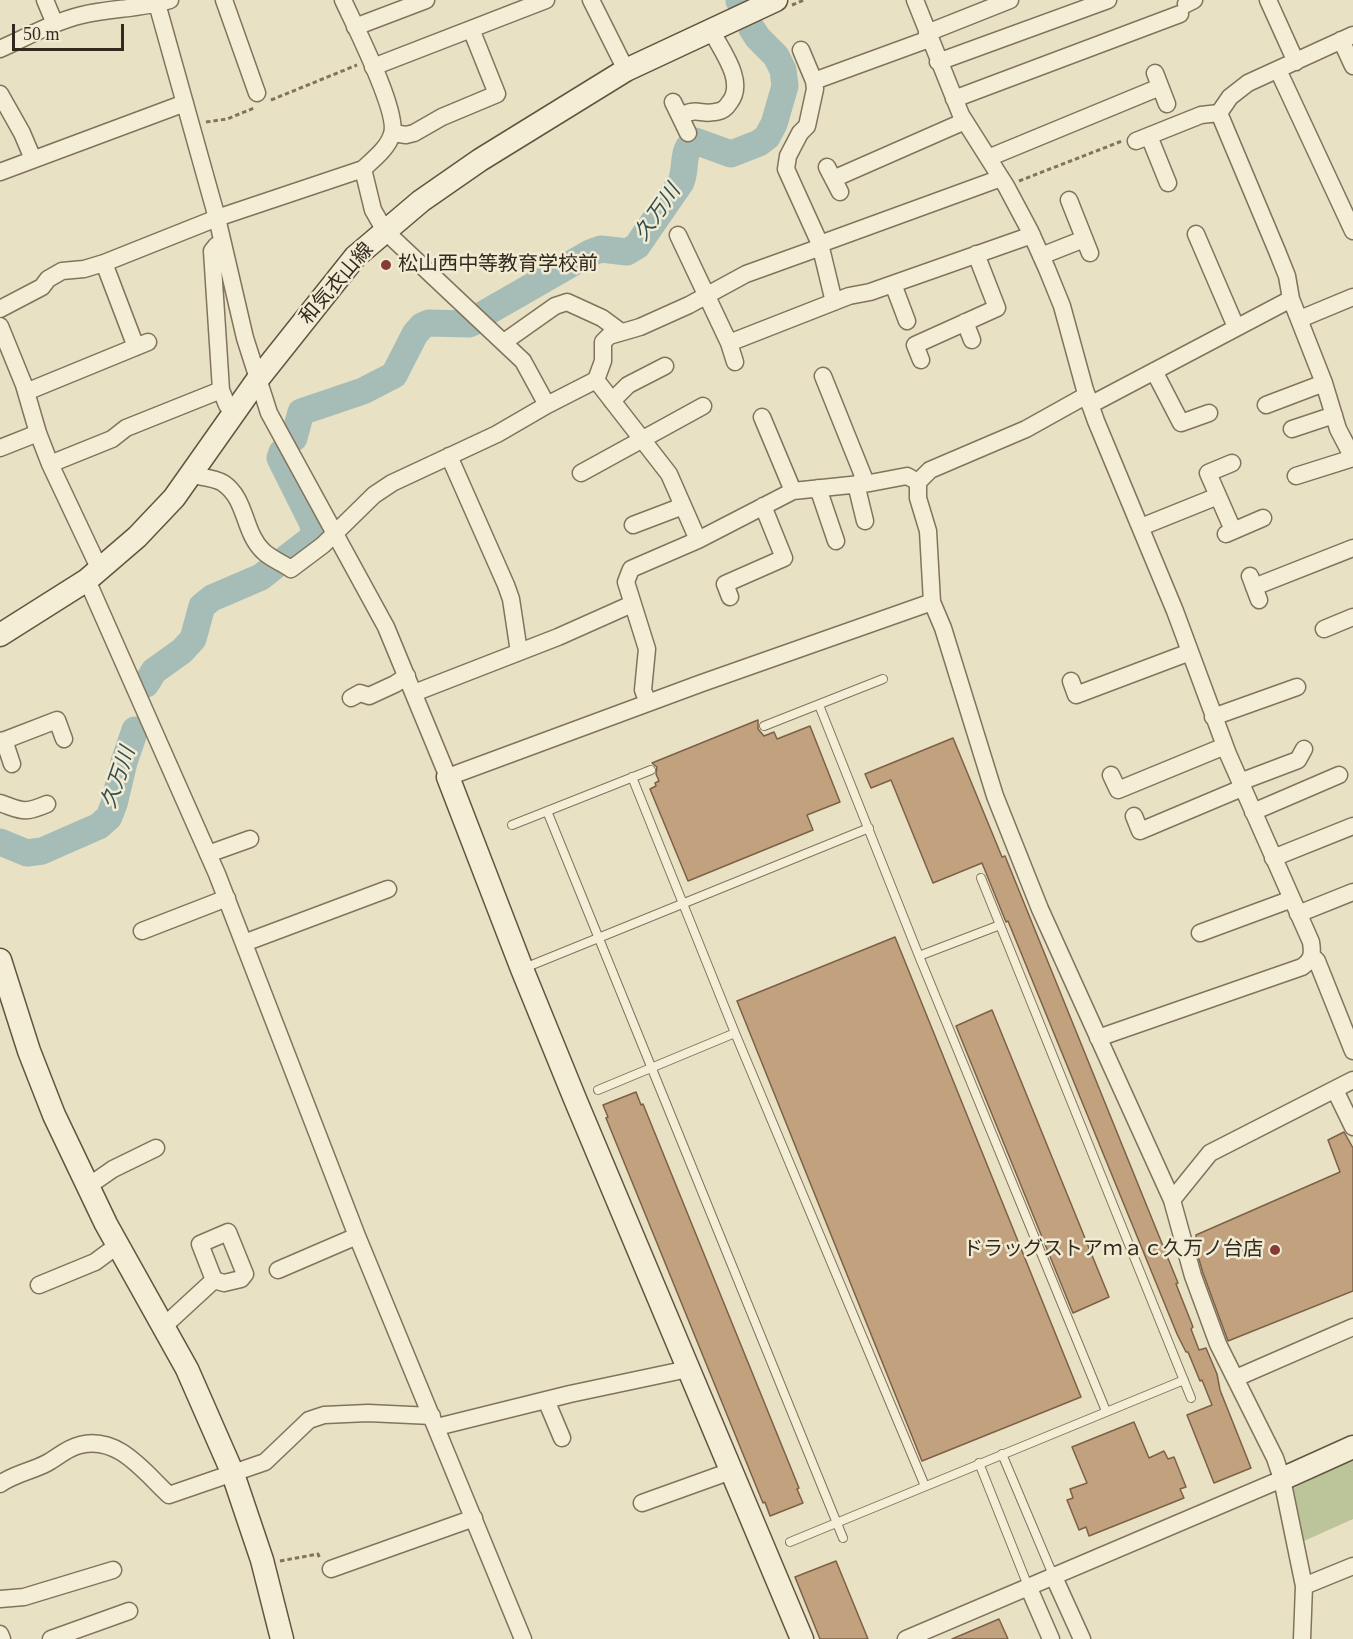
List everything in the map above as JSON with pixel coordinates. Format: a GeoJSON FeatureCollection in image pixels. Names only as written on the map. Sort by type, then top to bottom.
{"type":"FeatureCollection","features":[{"type":"Feature","properties":{"kind":"street"},"geometry":{"type":"LineString","coordinates":[[45,0],[55,24]]}},
{"type":"Feature","properties":{"kind":"street"},"geometry":{"type":"LineString","coordinates":[[224,0],[262,100]]}},
{"type":"Feature","properties":{"kind":"street"},"geometry":{"type":"LineString","coordinates":[[0,309],[42,287],[48,279],[62,271],[84,269],[104,263],[217,218],[363,169],[378,155],[393,133],[388,102],[343,0]]}},
{"type":"Feature","properties":{"kind":"street"},"geometry":{"type":"LineString","coordinates":[[355,27],[426,0]]}},
{"type":"Feature","properties":{"kind":"street"},"geometry":{"type":"LineString","coordinates":[[371,64],[546,0]]}},
{"type":"Feature","properties":{"kind":"street"},"geometry":{"type":"LineString","coordinates":[[591,0],[626,70]]}},
{"type":"Feature","properties":{"kind":"street"},"geometry":{"type":"LineString","coordinates":[[915,0],[954,99],[1003,182],[1041,256],[1062,306],[1088,400],[1141,526],[1213,717],[1311,942],[1312,956],[1310,961],[1302,967],[1098,1038]]}},
{"type":"Feature","properties":{"kind":"street"},"geometry":{"type":"LineString","coordinates":[[814,81],[928,36],[1010,0]]}},
{"type":"Feature","properties":{"kind":"street"},"geometry":{"type":"LineString","coordinates":[[938,62],[1108,0]]}},
{"type":"Feature","properties":{"kind":"street"},"geometry":{"type":"LineString","coordinates":[[1268,0],[1296,62]]}},
{"type":"Feature","properties":{"kind":"street"},"geometry":{"type":"LineString","coordinates":[[2,45],[55,24],[81,7],[161,1],[185,103],[217,218],[245,338],[269,413],[386,627],[448,777],[522,969],[802,1639]]}},
{"type":"Feature","properties":{"kind":"street","name":"和気衣山線"},"geometry":{"type":"LineString","coordinates":[[2,628],[93,575],[137,537],[174,498],[258,379],[355,257],[421,201],[480,160],[626,70],[711,30],[779,5]]}},
{"type":"Feature","properties":{"kind":"street"},"geometry":{"type":"LineString","coordinates":[[954,99],[1186,6]]}},
{"type":"Feature","properties":{"kind":"street"},"geometry":{"type":"LineString","coordinates":[[393,133],[406,135],[414,133],[442,117],[497,94],[471,29]]}},
{"type":"Feature","properties":{"kind":"street"},"geometry":{"type":"LineString","coordinates":[[688,133],[676,109],[713,113],[724,109],[732,100],[736,86],[734,75],[711,30]]}},
{"type":"Feature","properties":{"kind":"street"},"geometry":{"type":"LineString","coordinates":[[1169,182],[1142,139],[1201,115],[1219,113],[1230,97],[1248,82],[1347,37],[1353,66]]}},
{"type":"Feature","properties":{"kind":"street"},"geometry":{"type":"LineString","coordinates":[[801,50],[814,81],[814,89],[807,126],[788,156],[786,169],[820,245],[834,302]]}},
{"type":"Feature","properties":{"kind":"street"},"geometry":{"type":"LineString","coordinates":[[1278,70],[1353,231]]}},
{"type":"Feature","properties":{"kind":"street"},"geometry":{"type":"LineString","coordinates":[[988,158],[1158,80],[1167,104]]}},
{"type":"Feature","properties":{"kind":"street"},"geometry":{"type":"LineString","coordinates":[[0,94],[22,133],[33,159]]}},
{"type":"Feature","properties":{"kind":"street"},"geometry":{"type":"LineString","coordinates":[[0,172],[185,103]]}},
{"type":"Feature","properties":{"kind":"street"},"geometry":{"type":"LineString","coordinates":[[1219,113],[1281,259],[1291,298],[1324,384],[1338,429],[1353,458],[1296,476]]}},
{"type":"Feature","properties":{"kind":"street"},"geometry":{"type":"LineString","coordinates":[[834,179],[965,121]]}},
{"type":"Feature","properties":{"kind":"street"},"geometry":{"type":"LineString","coordinates":[[363,169],[374,210],[385,231],[523,361],[548,405]]}},
{"type":"Feature","properties":{"kind":"street"},"geometry":{"type":"LineString","coordinates":[[192,474],[222,482],[233,492],[252,535],[262,551],[291,569],[335,534],[374,495],[392,483],[497,435],[596,380],[603,361],[603,342],[609,336],[654,322],[746,274],[820,245],[1003,182]]}},
{"type":"Feature","properties":{"kind":"street"},"geometry":{"type":"LineString","coordinates":[[1041,256],[1087,246],[1069,200]]}},
{"type":"Feature","properties":{"kind":"street"},"geometry":{"type":"LineString","coordinates":[[678,235],[729,343],[735,362]]}},
{"type":"Feature","properties":{"kind":"street"},"geometry":{"type":"LineString","coordinates":[[729,343],[834,302],[893,284],[1032,235]]}},
{"type":"Feature","properties":{"kind":"street"},"geometry":{"type":"LineString","coordinates":[[1204,240],[1236,327]]}},
{"type":"Feature","properties":{"kind":"street"},"geometry":{"type":"LineString","coordinates":[[222,242],[212,250],[221,390],[227,405],[235,413]]}},
{"type":"Feature","properties":{"kind":"street"},"geometry":{"type":"LineString","coordinates":[[921,360],[915,345],[997,308],[976,254]]}},
{"type":"Feature","properties":{"kind":"street"},"geometry":{"type":"LineString","coordinates":[[26,392],[142,345],[104,263]]}},
{"type":"Feature","properties":{"kind":"street"},"geometry":{"type":"LineString","coordinates":[[893,284],[907,321]]}},
{"type":"Feature","properties":{"kind":"street"},"geometry":{"type":"LineString","coordinates":[[1300,319],[1353,297]]}},
{"type":"Feature","properties":{"kind":"street"},"geometry":{"type":"LineString","coordinates":[[1291,298],[1154,371],[930,470],[918,482],[918,498],[928,531],[932,602],[995,796],[1040,909],[1172,1200],[1192,1276],[1218,1344],[1275,1458],[1282,1479],[1304,1586],[1302,1639]]}},
{"type":"Feature","properties":{"kind":"street"},"geometry":{"type":"LineString","coordinates":[[504,342],[555,306],[567,302],[602,318],[621,332]]}},
{"type":"Feature","properties":{"kind":"street"},"geometry":{"type":"LineString","coordinates":[[965,322],[972,340]]}},
{"type":"Feature","properties":{"kind":"street"},"geometry":{"type":"LineString","coordinates":[[0,326],[26,392],[38,433],[93,575],[227,898],[357,1236],[523,1639]]}},
{"type":"Feature","properties":{"kind":"street"},"geometry":{"type":"LineString","coordinates":[[612,401],[628,385],[665,366]]}},
{"type":"Feature","properties":{"kind":"street"},"geometry":{"type":"LineString","coordinates":[[1154,371],[1181,423],[1209,413]]}},
{"type":"Feature","properties":{"kind":"street"},"geometry":{"type":"LineString","coordinates":[[823,376],[861,484],[865,521]]}},
{"type":"Feature","properties":{"kind":"street"},"geometry":{"type":"LineString","coordinates":[[596,380],[669,474],[698,540]]}},
{"type":"Feature","properties":{"kind":"street"},"geometry":{"type":"LineString","coordinates":[[1266,405],[1324,384]]}},
{"type":"Feature","properties":{"kind":"street"},"geometry":{"type":"LineString","coordinates":[[50,464],[112,439],[126,428],[221,390]]}},
{"type":"Feature","properties":{"kind":"street"},"geometry":{"type":"LineString","coordinates":[[581,473],[703,406]]}},
{"type":"Feature","properties":{"kind":"street"},"geometry":{"type":"LineString","coordinates":[[1292,429],[1334,415]]}},
{"type":"Feature","properties":{"kind":"street"},"geometry":{"type":"LineString","coordinates":[[762,417],[793,491]]}},
{"type":"Feature","properties":{"kind":"street"},"geometry":{"type":"LineString","coordinates":[[0,448],[38,433]]}},
{"type":"Feature","properties":{"kind":"street"},"geometry":{"type":"LineString","coordinates":[[449,456],[506,585],[511,599],[519,652]]}},
{"type":"Feature","properties":{"kind":"street"},"geometry":{"type":"LineString","coordinates":[[1231,461],[1208,473],[1229,532],[1263,518]]}},
{"type":"Feature","properties":{"kind":"street"},"geometry":{"type":"LineString","coordinates":[[648,703],[643,690],[647,649],[626,582],[631,569],[698,540],[793,491],[861,484],[907,476],[918,482]]}},
{"type":"Feature","properties":{"kind":"street"},"geometry":{"type":"LineString","coordinates":[[818,488],[836,541]]}},
{"type":"Feature","properties":{"kind":"street"},"geometry":{"type":"LineString","coordinates":[[1141,526],[1218,496]]}},
{"type":"Feature","properties":{"kind":"street"},"geometry":{"type":"LineString","coordinates":[[633,525],[683,506]]}},
{"type":"Feature","properties":{"kind":"street"},"geometry":{"type":"LineString","coordinates":[[730,597],[725,584],[784,558],[763,506]]}},
{"type":"Feature","properties":{"kind":"street"},"geometry":{"type":"LineString","coordinates":[[1254,587],[1353,548]]}},
{"type":"Feature","properties":{"kind":"street"},"geometry":{"type":"LineString","coordinates":[[448,777],[932,602]]}},
{"type":"Feature","properties":{"kind":"street"},"geometry":{"type":"LineString","coordinates":[[414,693],[558,637],[632,604]]}},
{"type":"Feature","properties":{"kind":"street"},"geometry":{"type":"LineString","coordinates":[[1324,629],[1353,617]]}},
{"type":"Feature","properties":{"kind":"street"},"geometry":{"type":"LineString","coordinates":[[1071,681],[1076,695],[1190,652]]}},
{"type":"Feature","properties":{"kind":"street"},"geometry":{"type":"LineString","coordinates":[[351,698],[360,693],[369,696],[407,676]]}},
{"type":"Feature","properties":{"kind":"street"},"geometry":{"type":"LineString","coordinates":[[1213,717],[1297,687]]}},
{"type":"Feature","properties":{"kind":"street"},"geometry":{"type":"LineString","coordinates":[[12,764],[2,741],[57,720],[64,738]]}},
{"type":"Feature","properties":{"kind":"street"},"geometry":{"type":"LineString","coordinates":[[1111,775],[1118,790],[1225,746]]}},
{"type":"Feature","properties":{"kind":"street"},"geometry":{"type":"LineString","coordinates":[[1134,816],[1140,831],[1298,760],[1305,749]]}},
{"type":"Feature","properties":{"kind":"street"},"geometry":{"type":"LineString","coordinates":[[1253,812],[1339,775]]}},
{"type":"Feature","properties":{"kind":"street"},"geometry":{"type":"LineString","coordinates":[[0,803],[23,811],[47,804]]}},
{"type":"Feature","properties":{"kind":"street"},"geometry":{"type":"LineString","coordinates":[[1273,858],[1353,826]]}},
{"type":"Feature","properties":{"kind":"street"},"geometry":{"type":"LineString","coordinates":[[208,854],[250,839]]}},
{"type":"Feature","properties":{"kind":"street"},"geometry":{"type":"LineString","coordinates":[[244,943],[388,890]]}},
{"type":"Feature","properties":{"kind":"street"},"geometry":{"type":"LineString","coordinates":[[1199,932],[1353,892]]}},
{"type":"Feature","properties":{"kind":"street"},"geometry":{"type":"LineString","coordinates":[[142,931],[227,898]]}},
{"type":"Feature","properties":{"kind":"street"},"geometry":{"type":"LineString","coordinates":[[1312,956],[1317,961],[1353,1051]]}},
{"type":"Feature","properties":{"kind":"street"},"geometry":{"type":"LineString","coordinates":[[0,960],[29,1051],[87,1187],[187,1369],[233,1474],[262,1560],[282,1639]]}},
{"type":"Feature","properties":{"kind":"street"},"geometry":{"type":"LineString","coordinates":[[1172,1200],[1210,1153],[1353,1080]]}},
{"type":"Feature","properties":{"kind":"street"},"geometry":{"type":"LineString","coordinates":[[1335,1090],[1353,1127]]}},
{"type":"Feature","properties":{"kind":"street"},"geometry":{"type":"LineString","coordinates":[[87,1187],[113,1169],[156,1148]]}},
{"type":"Feature","properties":{"kind":"street"},"geometry":{"type":"LineString","coordinates":[[278,1270],[357,1236]]}},
{"type":"Feature","properties":{"kind":"street"},"geometry":{"type":"LineString","coordinates":[[46,1277],[95,1262],[118,1245]]}},
{"type":"Feature","properties":{"kind":"street"},"geometry":{"type":"LineString","coordinates":[[164,1326],[214,1280]]}},
{"type":"Feature","properties":{"kind":"street"},"geometry":{"type":"LineString","coordinates":[[1236,1378],[1353,1327]]}},
{"type":"Feature","properties":{"kind":"street"},"geometry":{"type":"LineString","coordinates":[[0,1484],[46,1464],[68,1449],[81,1444],[95,1443],[110,1445],[123,1451],[169,1495],[265,1462],[309,1420],[324,1415],[368,1413],[434,1421],[546,1400],[688,1369]]}},
{"type":"Feature","properties":{"kind":"street"},"geometry":{"type":"LineString","coordinates":[[546,1400],[562,1438]]}},
{"type":"Feature","properties":{"kind":"street"},"geometry":{"type":"LineString","coordinates":[[906,1639],[1353,1447]]}},
{"type":"Feature","properties":{"kind":"street"},"geometry":{"type":"LineString","coordinates":[[642,1503],[732,1471]]}},
{"type":"Feature","properties":{"kind":"street"},"geometry":{"type":"LineString","coordinates":[[328,1567],[474,1518]]}},
{"type":"Feature","properties":{"kind":"street"},"geometry":{"type":"LineString","coordinates":[[1304,1586],[1353,1566]]}},
{"type":"Feature","properties":{"kind":"street"},"geometry":{"type":"LineString","coordinates":[[0,1599],[24,1597],[103,1568]]}},
{"type":"Feature","properties":{"kind":"street"},"geometry":{"type":"LineString","coordinates":[[1053,1575],[1082,1639]]}},
{"type":"Feature","properties":{"kind":"street"},"geometry":{"type":"LineString","coordinates":[[1028,1586],[1051,1639]]}},
{"type":"Feature","properties":{"kind":"street"},"geometry":{"type":"LineString","coordinates":[[51,1639],[129,1611]]}},
{"type":"Feature","properties":{"kind":"street"},"geometry":{"type":"LineString","coordinates":[[0,1635],[2,1639]]}},
{"type":"Feature","properties":{"kind":"lane"},"geometry":{"type":"LineString","coordinates":[[764,726],[883,679]]}},
{"type":"Feature","properties":{"kind":"lane"},"geometry":{"type":"LineString","coordinates":[[819,705],[919,956],[1106,1411]]}},
{"type":"Feature","properties":{"kind":"lane"},"geometry":{"type":"LineString","coordinates":[[512,825],[651,770]]}},
{"type":"Feature","properties":{"kind":"lane"},"geometry":{"type":"LineString","coordinates":[[632,777],[735,1033],[925,1486]]}},
{"type":"Feature","properties":{"kind":"lane"},"geometry":{"type":"LineString","coordinates":[[547,811],[843,1539]]}},
{"type":"Feature","properties":{"kind":"lane"},"geometry":{"type":"LineString","coordinates":[[522,969],[869,828]]}},
{"type":"Feature","properties":{"kind":"lane"},"geometry":{"type":"LineString","coordinates":[[981,878],[1191,1398]]}},
{"type":"Feature","properties":{"kind":"lane"},"geometry":{"type":"LineString","coordinates":[[919,956],[1000,925]]}},
{"type":"Feature","properties":{"kind":"lane"},"geometry":{"type":"LineString","coordinates":[[598,1090],[735,1033]]}},
{"type":"Feature","properties":{"kind":"lane"},"geometry":{"type":"LineString","coordinates":[[790,1542],[1184,1380]]}},
{"type":"Feature","properties":{"kind":"lane"},"geometry":{"type":"LineString","coordinates":[[1002,1454],[1053,1575]]}},
{"type":"Feature","properties":{"kind":"lane"},"geometry":{"type":"LineString","coordinates":[[979,1463],[1028,1586]]}},
{"type":"Feature","properties":{"kind":"path"},"geometry":{"type":"LineString","coordinates":[[779,5],[804,0]]}},
{"type":"Feature","properties":{"kind":"path"},"geometry":{"type":"LineString","coordinates":[[191,125],[227,119],[262,100],[371,64]]}},
{"type":"Feature","properties":{"kind":"path"},"geometry":{"type":"LineString","coordinates":[[1003,182],[1124,140],[1142,139]]}},
{"type":"Feature","properties":{"kind":"path"},"geometry":{"type":"LineString","coordinates":[[262,1560],[285,1561],[318,1554],[328,1567]]}},
{"type":"Feature","properties":{"kind":"green space"},"geometry":{"type":"Polygon","coordinates":[[[1353,1459],[1353,1519],[1304,1541],[1290,1490],[1353,1459]]]}},
{"type":"Feature","properties":{"kind":"building"},"geometry":{"type":"Polygon","coordinates":[[[758,720],[758,729],[764,736],[774,732],[777,739],[810,726],[840,802],[807,815],[813,830],[688,881],[650,789],[659,781],[656,774],[657,767],[652,763],[758,720]]]}},
{"type":"Feature","properties":{"kind":"building"},"geometry":{"type":"Polygon","coordinates":[[[953,738],[1002,857],[1005,856],[1178,1283],[1176,1284],[1193,1327],[1191,1329],[1199,1350],[1206,1348],[1217,1374],[1220,1390],[1251,1468],[1214,1483],[1187,1415],[1212,1405],[1202,1380],[1200,1381],[1188,1352],[1177,1334],[1008,921],[1006,922],[982,863],[933,883],[891,780],[871,788],[865,774],[953,738]]]}},
{"type":"Feature","properties":{"kind":"building"},"geometry":{"type":"Polygon","coordinates":[[[895,937],[1081,1397],[922,1461],[737,1001],[895,937]]]}},
{"type":"Feature","properties":{"kind":"building"},"geometry":{"type":"Polygon","coordinates":[[[992,1010],[1109,1297],[1073,1313],[956,1026],[992,1010]]]}},
{"type":"Feature","properties":{"kind":"building"},"geometry":{"type":"Polygon","coordinates":[[[636,1092],[641,1105],[643,1104],[799,1488],[797,1489],[803,1503],[770,1516],[606,1118],[608,1117],[603,1105],[636,1092]]]}},
{"type":"Feature","properties":{"kind":"building","name":"ドラッグストアｍａｃ久万ノ台店"},"geometry":{"type":"Polygon","coordinates":[[[1344,1132],[1353,1148],[1353,1291],[1228,1341],[1203,1273],[1198,1256],[1196,1235],[1340,1172],[1328,1140],[1344,1132]]]}},
{"type":"Feature","properties":{"kind":"building"},"geometry":{"type":"Polygon","coordinates":[[[1134,1422],[1149,1458],[1164,1451],[1168,1459],[1174,1457],[1186,1487],[1180,1489],[1184,1498],[1089,1536],[1086,1527],[1079,1530],[1067,1500],[1073,1498],[1070,1489],[1087,1483],[1072,1447],[1134,1422]]]}},
{"type":"Feature","properties":{"kind":"building"},"geometry":{"type":"Polygon","coordinates":[[[836,1561],[868,1639],[820,1639],[795,1577],[836,1561]]]}},
{"type":"Feature","properties":{"kind":"building"},"geometry":{"type":"Polygon","coordinates":[[[999,1619],[1008,1639],[952,1639],[999,1619]]]}},
{"type":"Feature","properties":{"kind":"waterway","name":"久万川"},"geometry":{"type":"LineString","coordinates":[[482,315],[590,253],[601,249],[627,252],[637,246],[681,182],[686,153],[695,141],[731,154],[759,143],[767,137],[774,124],[785,86],[783,70],[776,56],[752,29]]}},
{"type":"Feature","properties":{"kind":"waterway","name":"久万川"},"geometry":{"type":"LineString","coordinates":[[294,438],[301,412],[363,391],[394,375],[415,334],[422,326],[429,323],[469,324],[474,322]]}},
{"type":"Feature","properties":{"kind":"waterway","name":"久万川"},"geometry":{"type":"LineString","coordinates":[[282,452],[280,458],[313,524],[314,537],[284,560]]}},
{"type":"Feature","properties":{"kind":"waterway","name":"久万川"},"geometry":{"type":"LineString","coordinates":[[146,684],[154,671],[182,651],[193,639],[202,606],[212,598],[261,577],[276,565]]}},
{"type":"Feature","properties":{"kind":"waterway","name":"久万川"},"geometry":{"type":"LineString","coordinates":[[0,842],[27,853],[42,851],[99,826],[109,817],[114,804],[124,762],[135,730]]}},
{"type":"Feature","properties":{"kind":"place","name":"松山西中等教育学校前"},"geometry":{"type":"Point","coordinates":[386,265]}},
{"type":"Feature","properties":{"kind":"place","name":"ドラッグストアｍａｃ久万ノ台店"},"geometry":{"type":"Point","coordinates":[1275,1250]}}]}
